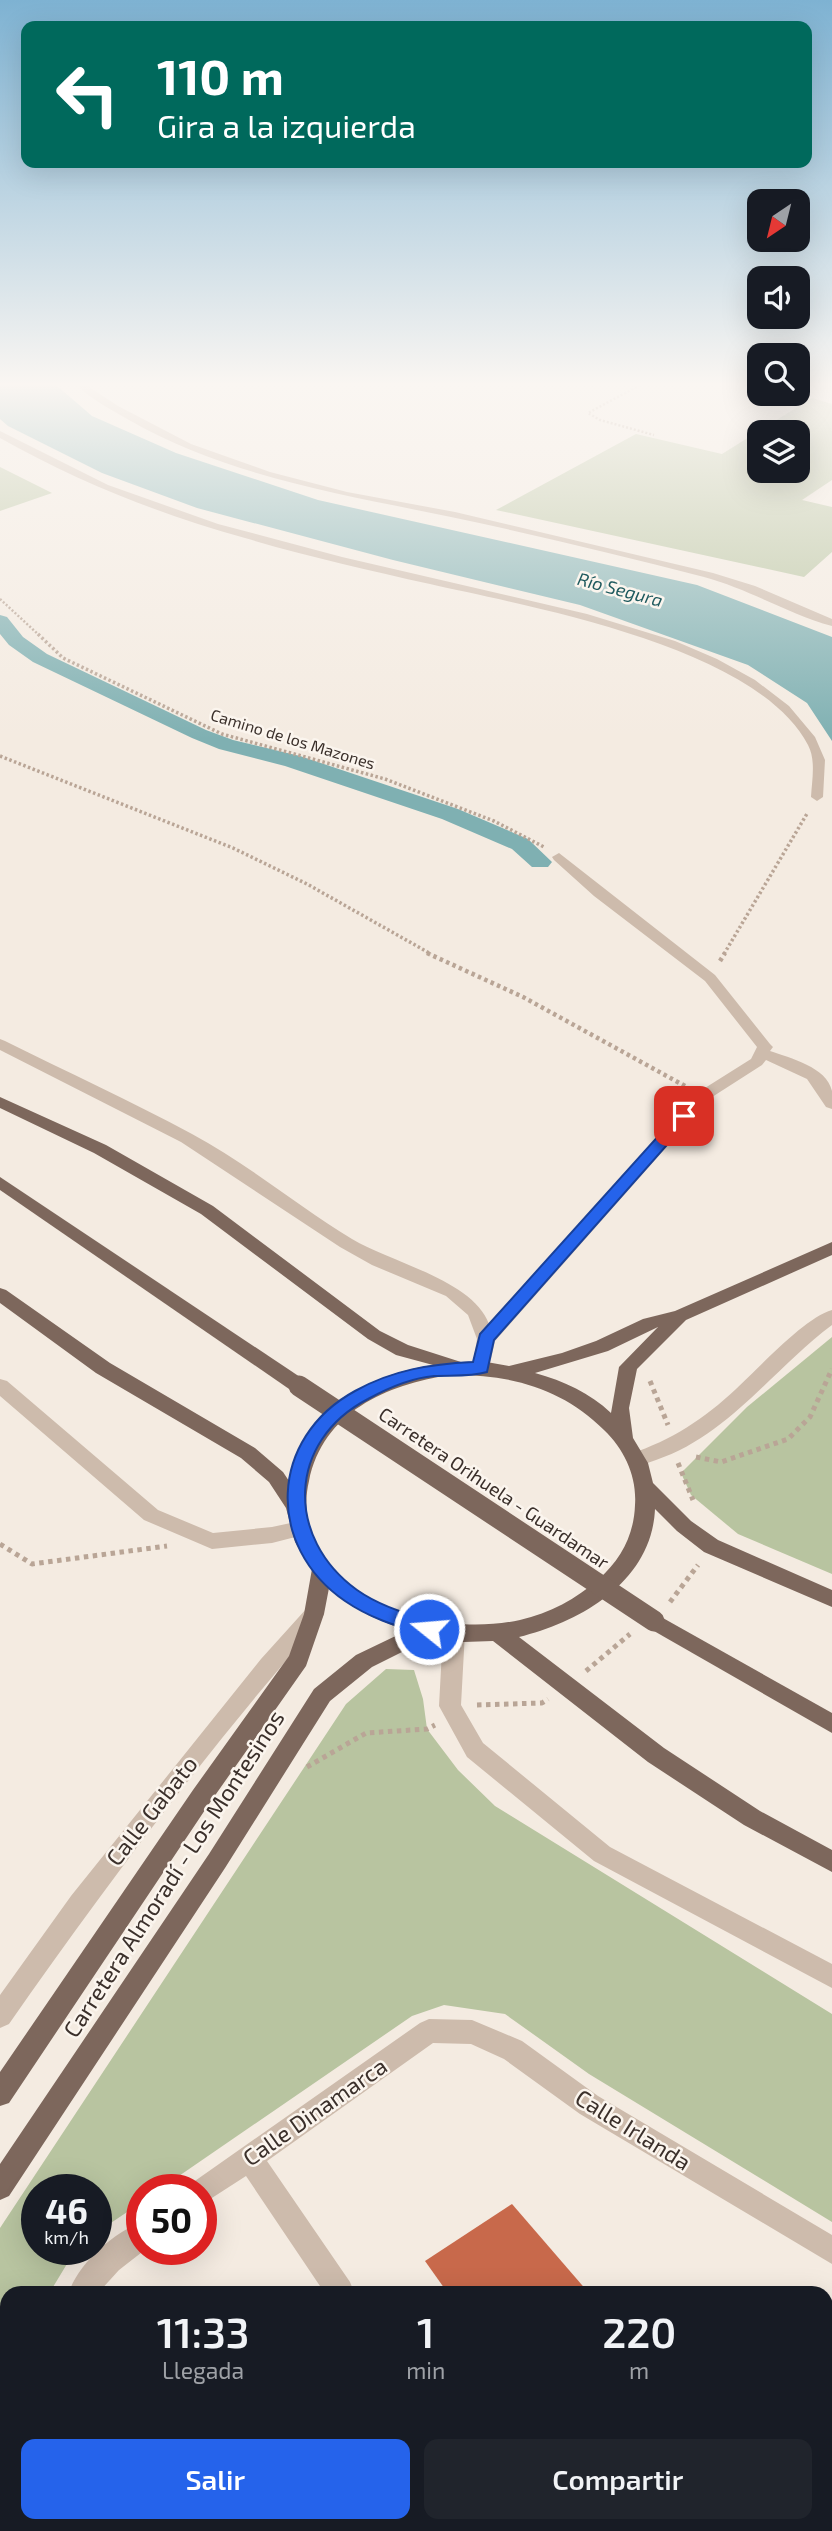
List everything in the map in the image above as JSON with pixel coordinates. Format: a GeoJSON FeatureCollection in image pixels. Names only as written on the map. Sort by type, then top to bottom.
{"type":"FeatureCollection","features":[{"type":"Feature","properties":{"kind":"main road"},"geometry":{"type":"LineString","coordinates":[[0,1102],[100,1149],[207,1210],[373,1335],[402,1350],[475,1368],[511,1372],[555,1386],[594,1408],[624,1437],[637,1459],[646,1488],[646,1520],[635,1553],[613,1582],[581,1606],[551,1619],[497,1632],[429,1629],[387,1616],[351,1595],[322,1569],[309,1550],[300,1529],[295,1506],[298,1474],[310,1444],[331,1417],[359,1396],[393,1380],[431,1370],[475,1368]]}},
{"type":"Feature","properties":{"kind":"main road","name":"Carretera Orihuela - Guardamar"},"geometry":{"type":"LineString","coordinates":[[0,1182],[654,1621],[832,1724]]}},
{"type":"Feature","properties":{"kind":"main road"},"geometry":{"type":"LineString","coordinates":[[511,1372],[565,1359],[602,1346],[649,1323],[680,1316],[832,1248]]}},
{"type":"Feature","properties":{"kind":"main road"},"geometry":{"type":"LineString","coordinates":[[0,1294],[103,1368],[248,1453],[276,1477],[295,1506]]}},
{"type":"Feature","properties":{"kind":"main road"},"geometry":{"type":"LineString","coordinates":[[624,1437],[620,1408],[628,1367],[680,1316]]}},
{"type":"Feature","properties":{"kind":"main road"},"geometry":{"type":"LineString","coordinates":[[646,1488],[684,1526],[711,1546],[832,1599]]}},
{"type":"Feature","properties":{"kind":"main road","name":"Carretera Almoradí - Los Montesinos"},"geometry":{"type":"LineString","coordinates":[[0,2094],[201,1797],[298,1660],[314,1614],[322,1569]]}},
{"type":"Feature","properties":{"kind":"main road","name":"Carretera Almoradí - Los Montesinos"},"geometry":{"type":"LineString","coordinates":[[0,2187],[217,1861],[322,1695],[363,1661],[429,1629]]}},
{"type":"Feature","properties":{"kind":"main road"},"geometry":{"type":"LineString","coordinates":[[497,1632],[656,1755],[752,1818],[832,1862]]}},
{"type":"Feature","properties":{"kind":"street"},"geometry":{"type":"LineString","coordinates":[[146,503],[290,548],[639,632],[702,656],[755,685],[789,713],[813,742],[819,771],[817,797]]}},
{"type":"Feature","properties":{"kind":"street"},"geometry":{"type":"LineString","coordinates":[[394,503],[457,515],[709,575],[751,588],[832,623]]}},
{"type":"Feature","properties":{"kind":"street"},"geometry":{"type":"LineString","coordinates":[[475,1368],[486,1339],[702,1096],[757,1062],[765,1047],[760,1037],[710,978],[599,893],[559,857]]}},
{"type":"Feature","properties":{"kind":"street"},"geometry":{"type":"LineString","coordinates":[[0,1044],[187,1138],[242,1172],[346,1244],[378,1261],[452,1292],[476,1312],[486,1339]]}},
{"type":"Feature","properties":{"kind":"street"},"geometry":{"type":"LineString","coordinates":[[763,1054],[806,1069],[825,1087],[832,1104]]}},
{"type":"Feature","properties":{"kind":"street"},"geometry":{"type":"LineString","coordinates":[[637,1459],[672,1449],[754,1385],[804,1334],[832,1316]]}},
{"type":"Feature","properties":{"kind":"street"},"geometry":{"type":"LineString","coordinates":[[0,1385],[151,1515],[212,1541],[272,1535],[300,1529]]}},
{"type":"Feature","properties":{"kind":"street","name":"Calle Gabato"},"geometry":{"type":"LineString","coordinates":[[0,2016],[79,1904],[269,1665],[314,1614]]}},
{"type":"Feature","properties":{"kind":"street"},"geometry":{"type":"LineString","coordinates":[[454,1632],[450,1706],[475,1750],[602,1854],[832,1977]]}},
{"type":"Feature","properties":{"kind":"street","name":"Calle Dinamarca"},"geometry":{"type":"LineString","coordinates":[[217,2181],[429,2031]]}},
{"type":"Feature","properties":{"kind":"street","name":"Calle Irlanda"},"geometry":{"type":"LineString","coordinates":[[429,2031],[472,2032],[513,2050],[589,2105],[832,2250]]}},
{"type":"Feature","properties":{"kind":"street"},"geometry":{"type":"LineString","coordinates":[[250,2158],[336,2286]]}},
{"type":"Feature","properties":{"kind":"street"},"geometry":{"type":"LineString","coordinates":[[87,2286],[126,2246]]}},
{"type":"Feature","properties":{"kind":"path","name":"Camino de los Mazones"},"geometry":{"type":"LineString","coordinates":[[0,599],[21,616],[44,644],[63,658],[211,729],[384,779],[494,821],[531,838],[559,857]]}},
{"type":"Feature","properties":{"kind":"path"},"geometry":{"type":"LineString","coordinates":[[0,755],[245,854],[307,884],[415,947],[523,997],[702,1096]]}},
{"type":"Feature","properties":{"kind":"path"},"geometry":{"type":"LineString","coordinates":[[710,978],[817,797]]}},
{"type":"Feature","properties":{"kind":"path"},"geometry":{"type":"LineString","coordinates":[[672,1449],[721,1462],[788,1439],[810,1417],[832,1369]]}},
{"type":"Feature","properties":{"kind":"path"},"geometry":{"type":"LineString","coordinates":[[0,1544],[32,1564],[212,1541]]}},
{"type":"Feature","properties":{"kind":"green space"},"geometry":{"type":"Polygon","coordinates":[[[0,503],[23,503],[0,511],[0,503]]]}},
{"type":"Feature","properties":{"kind":"green space"},"geometry":{"type":"Polygon","coordinates":[[[509,503],[815,503],[832,507],[832,552],[804,577],[496,510],[509,503]]]}},
{"type":"Feature","properties":{"kind":"green space"},"geometry":{"type":"Polygon","coordinates":[[[832,1337],[832,1574],[738,1534],[691,1495],[681,1473],[747,1407],[832,1337]]]}},
{"type":"Feature","properties":{"kind":"green space"},"geometry":{"type":"Polygon","coordinates":[[[386,1669],[414,1670],[423,1699],[427,1729],[458,1770],[495,1806],[832,2014],[832,2222],[589,2074],[505,2014],[444,2005],[412,2016],[182,2174],[126,2174],[126,2213],[112,2222],[112,2174],[36,2174],[346,1704],[386,1669]]]}},
{"type":"Feature","properties":{"kind":"green space"},"geometry":{"type":"Polygon","coordinates":[[[21,2196],[21,2265],[66,2265],[54,2286],[0,2286],[0,2228],[21,2196]]]}},
{"type":"Feature","properties":{"kind":"water","name":"Río Segura"},"geometry":{"type":"Polygon","coordinates":[[[184,503],[332,503],[697,585],[832,637],[832,741],[807,703],[748,665],[580,605],[393,560],[184,503]]]}},
{"type":"Feature","properties":{"kind":"building"},"geometry":{"type":"Polygon","coordinates":[[[512,2204],[583,2286],[443,2286],[425,2261],[512,2204]]]}},
{"type":"Feature","properties":{"kind":"waterway"},"geometry":{"type":"LineString","coordinates":[[0,621],[16,641],[40,658],[199,734],[226,745],[292,761],[450,814],[520,844],[540,862]]}},
{"type":"Feature","properties":{"kind":"route"},"geometry":{"type":"LineString","coordinates":[[429,1629],[387,1616],[351,1595],[322,1569],[309,1550],[300,1529],[295,1506],[298,1474],[310,1444],[331,1417],[345,1406],[359,1396],[393,1380],[431,1370],[481,1368],[486,1339],[684,1116]]}}]}
